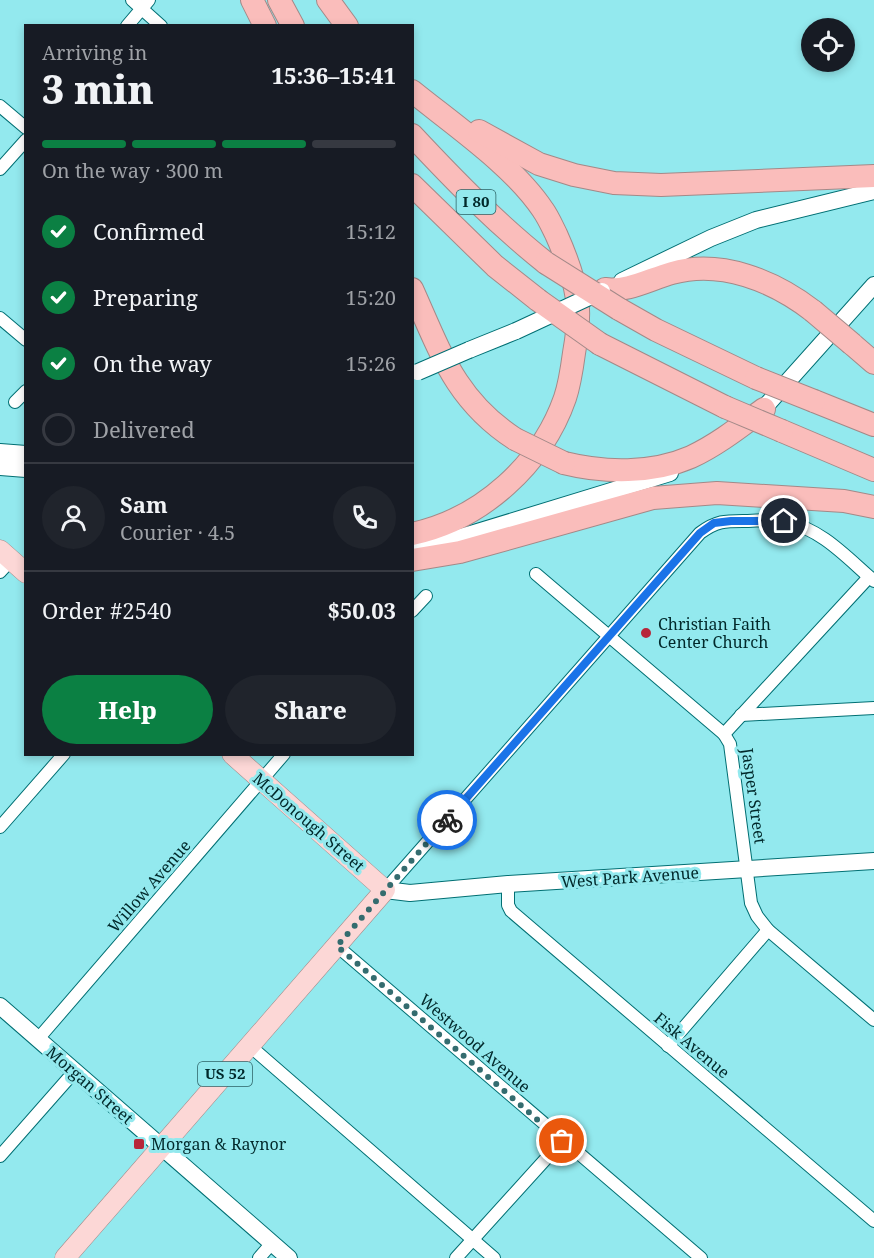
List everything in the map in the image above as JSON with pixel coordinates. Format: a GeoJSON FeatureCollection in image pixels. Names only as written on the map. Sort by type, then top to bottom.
{"type":"FeatureCollection","features":[{"type":"Feature","properties":{"kind":"highway"},"geometry":{"type":"LineString","coordinates":[[252,0],[265,24]]}},
{"type":"Feature","properties":{"kind":"highway"},"geometry":{"type":"LineString","coordinates":[[279,0],[292,24]]}},
{"type":"Feature","properties":{"kind":"highway"},"geometry":{"type":"LineString","coordinates":[[320,0],[332,24]]}},
{"type":"Feature","properties":{"kind":"highway"},"geometry":{"type":"LineString","coordinates":[[328,0],[346,24]]}},
{"type":"Feature","properties":{"kind":"highway"},"geometry":{"type":"LineString","coordinates":[[414,91],[489,138],[539,164],[574,175],[614,183],[661,185],[874,176]]}},
{"type":"Feature","properties":{"kind":"highway"},"geometry":{"type":"LineString","coordinates":[[414,92],[520,180],[544,210],[565,253],[578,299],[571,379],[555,422],[544,441],[523,469],[475,509],[445,524],[414,533]]}},
{"type":"Feature","properties":{"kind":"highway","name":"I 80"},"geometry":{"type":"LineString","coordinates":[[414,137],[506,230],[546,263],[656,330],[756,378],[874,425]]}},
{"type":"Feature","properties":{"kind":"highway","name":"I 80"},"geometry":{"type":"LineString","coordinates":[[414,187],[495,266],[600,344],[724,407],[874,470]]}},
{"type":"Feature","properties":{"kind":"highway"},"geometry":{"type":"LineString","coordinates":[[605,290],[618,291],[674,273],[712,270],[740,274],[764,281],[785,291],[813,311],[874,363]]}},
{"type":"Feature","properties":{"kind":"highway"},"geometry":{"type":"LineString","coordinates":[[414,293],[445,362],[461,390],[490,421],[515,439],[564,463],[619,470],[668,464],[690,457],[713,445],[764,410]]}},
{"type":"Feature","properties":{"kind":"highway"},"geometry":{"type":"LineString","coordinates":[[414,560],[460,552],[653,498],[717,493],[844,501],[874,507]]}},
{"type":"Feature","properties":{"kind":"main road","name":"McDonough Street"},"geometry":{"type":"LineString","coordinates":[[234,756],[386,890]]}},
{"type":"Feature","properties":{"kind":"main road","name":"US 52"},"geometry":{"type":"LineString","coordinates":[[65,1258],[386,890]]}},
{"type":"Feature","properties":{"kind":"street"},"geometry":{"type":"LineString","coordinates":[[128,24],[141,3],[159,24]]}},
{"type":"Feature","properties":{"kind":"street"},"geometry":{"type":"LineString","coordinates":[[0,106],[24,126]]}},
{"type":"Feature","properties":{"kind":"street"},"geometry":{"type":"LineString","coordinates":[[0,169],[24,142]]}},
{"type":"Feature","properties":{"kind":"street"},"geometry":{"type":"LineString","coordinates":[[415,373],[516,331],[711,238],[756,220],[874,191]]}},
{"type":"Feature","properties":{"kind":"street"},"geometry":{"type":"LineString","coordinates":[[414,551],[656,478],[691,465],[738,434],[764,410],[874,285]]}},
{"type":"Feature","properties":{"kind":"street"},"geometry":{"type":"LineString","coordinates":[[0,318],[24,338]]}},
{"type":"Feature","properties":{"kind":"street"},"geometry":{"type":"LineString","coordinates":[[15,402],[24,393]]}},
{"type":"Feature","properties":{"kind":"street"},"geometry":{"type":"LineString","coordinates":[[0,452],[24,453]]}},
{"type":"Feature","properties":{"kind":"street"},"geometry":{"type":"LineString","coordinates":[[0,468],[24,470]]}},
{"type":"Feature","properties":{"kind":"street"},"geometry":{"type":"LineString","coordinates":[[386,890],[700,533],[714,523],[731,521],[784,521],[806,527],[822,536],[872,579],[724,734]]}},
{"type":"Feature","properties":{"kind":"street","name":"Jasper Street"},"geometry":{"type":"LineString","coordinates":[[536,574],[724,734],[730,744],[751,903],[757,916],[768,930],[874,1020]]}},
{"type":"Feature","properties":{"kind":"street"},"geometry":{"type":"LineString","coordinates":[[414,609],[426,596]]}},
{"type":"Feature","properties":{"kind":"street"},"geometry":{"type":"LineString","coordinates":[[741,715],[874,708]]}},
{"type":"Feature","properties":{"kind":"street"},"geometry":{"type":"LineString","coordinates":[[0,827],[62,756]]}},
{"type":"Feature","properties":{"kind":"street","name":"Willow Avenue"},"geometry":{"type":"LineString","coordinates":[[38,1040],[282,756]]}},
{"type":"Feature","properties":{"kind":"street","name":"West Park Avenue"},"geometry":{"type":"LineString","coordinates":[[386,890],[410,893],[508,884],[874,861]]}},
{"type":"Feature","properties":{"kind":"street","name":"Fisk Avenue"},"geometry":{"type":"LineString","coordinates":[[508,884],[508,905],[511,911],[874,1221]]}},
{"type":"Feature","properties":{"kind":"street"},"geometry":{"type":"LineString","coordinates":[[668,1046],[768,930]]}},
{"type":"Feature","properties":{"kind":"street","name":"Westwood Avenue"},"geometry":{"type":"LineString","coordinates":[[337,946],[701,1258]]}},
{"type":"Feature","properties":{"kind":"street","name":"Morgan Street"},"geometry":{"type":"LineString","coordinates":[[0,1006],[289,1258]]}},
{"type":"Feature","properties":{"kind":"street"},"geometry":{"type":"LineString","coordinates":[[250,1046],[494,1258]]}},
{"type":"Feature","properties":{"kind":"street"},"geometry":{"type":"LineString","coordinates":[[0,1156],[74,1072]]}},
{"type":"Feature","properties":{"kind":"street"},"geometry":{"type":"LineString","coordinates":[[456,1258],[562,1141]]}},
{"type":"Feature","properties":{"kind":"street"},"geometry":{"type":"LineString","coordinates":[[259,1258],[272,1243]]}},
{"type":"Feature","properties":{"kind":"way so far"},"geometry":{"type":"LineString","coordinates":[[447,820],[337,946],[562,1141]]}},
{"type":"Feature","properties":{"kind":"place","name":"Christian Faith Center Church"},"geometry":{"type":"Point","coordinates":[646,633]}},
{"type":"Feature","properties":{"kind":"place","name":"Morgan & Raynor"},"geometry":{"type":"Point","coordinates":[139,1144]}},
{"type":"Feature","properties":{"kind":"route"},"geometry":{"type":"LineString","coordinates":[[447,820],[700,533],[714,523],[784,521]]}}]}
